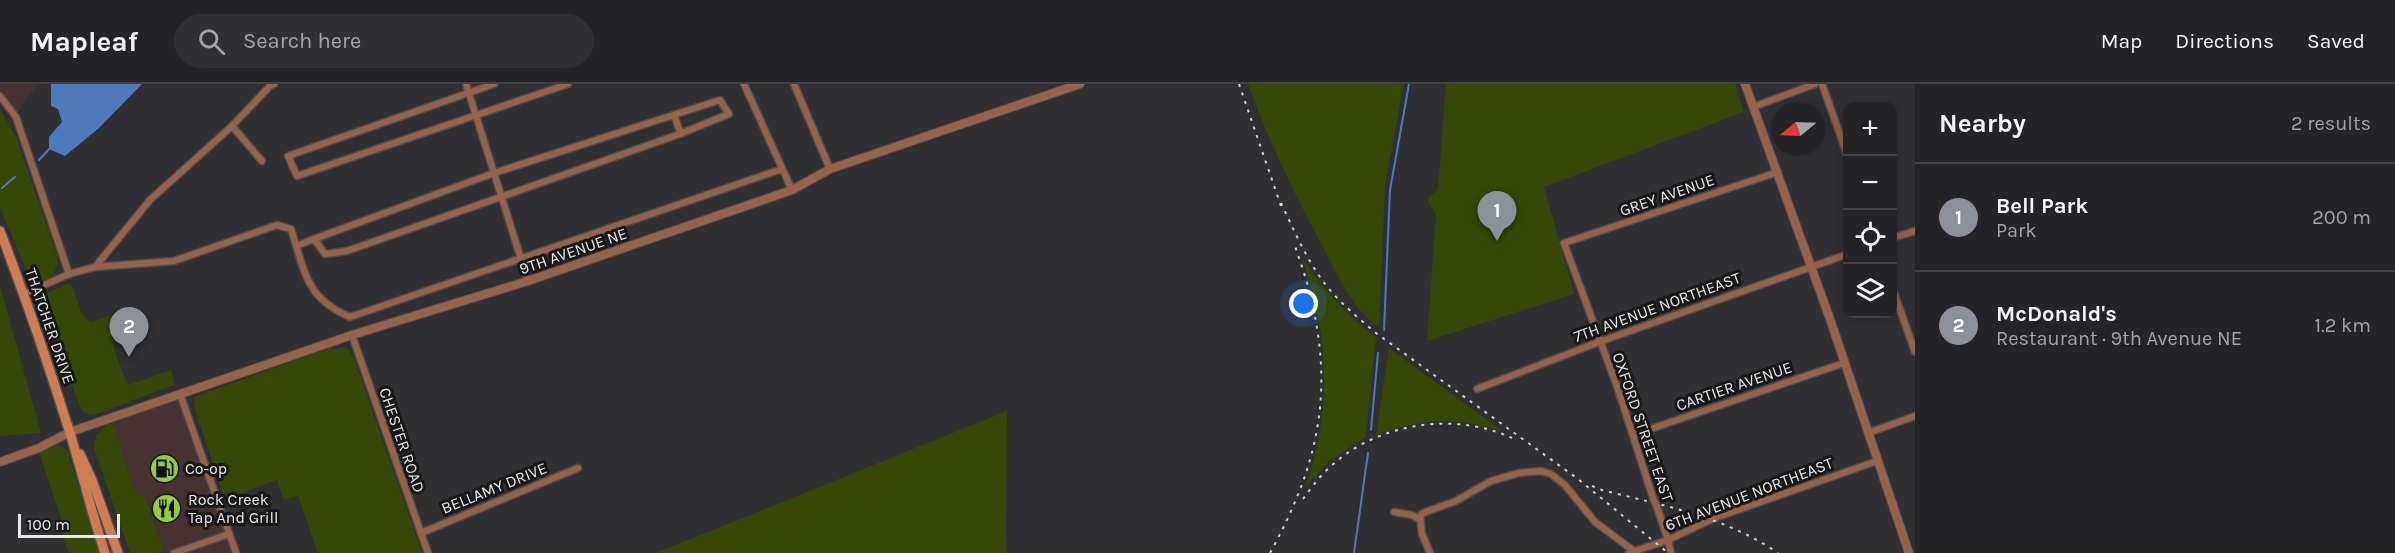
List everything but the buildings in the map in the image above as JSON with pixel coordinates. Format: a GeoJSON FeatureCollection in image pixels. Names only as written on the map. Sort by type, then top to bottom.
{"type":"FeatureCollection","features":[{"type":"Feature","properties":{"kind":"main road","name":"THATCHER DRIVE"},"geometry":{"type":"LineString","coordinates":[[0,231],[24,294],[70,432],[90,509],[105,553]]}},
{"type":"Feature","properties":{"kind":"main road","name":"THATCHER DRIVE"},"geometry":{"type":"LineString","coordinates":[[70,432],[92,480],[118,553]]}},
{"type":"Feature","properties":{"kind":"street"},"geometry":{"type":"LineString","coordinates":[[95,267],[150,200],[232,126],[274,84]]}},
{"type":"Feature","properties":{"kind":"street"},"geometry":{"type":"LineString","coordinates":[[466,84],[528,281]]}},
{"type":"Feature","properties":{"kind":"street"},"geometry":{"type":"LineString","coordinates":[[494,84],[288,156],[297,176],[567,84]]}},
{"type":"Feature","properties":{"kind":"street"},"geometry":{"type":"LineString","coordinates":[[744,84],[792,190]]}},
{"type":"Feature","properties":{"kind":"street"},"geometry":{"type":"LineString","coordinates":[[794,84],[830,169]]}},
{"type":"Feature","properties":{"kind":"street","name":"9TH AVENUE NE"},"geometry":{"type":"LineString","coordinates":[[0,462],[39,448],[70,432],[352,335],[528,281],[792,190],[830,169],[1080,84]]}},
{"type":"Feature","properties":{"kind":"street"},"geometry":{"type":"LineString","coordinates":[[1745,84],[1778,172],[1909,553]]}},
{"type":"Feature","properties":{"kind":"street"},"geometry":{"type":"LineString","coordinates":[[1753,106],[1815,84]]}},
{"type":"Feature","properties":{"kind":"street"},"geometry":{"type":"LineString","coordinates":[[1822,84],[1848,156]]}},
{"type":"Feature","properties":{"kind":"street"},"geometry":{"type":"LineString","coordinates":[[0,96],[15,117],[69,274]]}},
{"type":"Feature","properties":{"kind":"street"},"geometry":{"type":"LineString","coordinates":[[296,246],[314,239],[494,173],[720,100],[729,114],[681,134],[347,251],[325,254],[314,239]]}},
{"type":"Feature","properties":{"kind":"street"},"geometry":{"type":"LineString","coordinates":[[674,115],[681,134]]}},
{"type":"Feature","properties":{"kind":"street"},"geometry":{"type":"LineString","coordinates":[[232,126],[262,161]]}},
{"type":"Feature","properties":{"kind":"street"},"geometry":{"type":"LineString","coordinates":[[24,294],[69,274],[95,267],[174,261],[277,225],[291,229],[311,285],[320,299],[330,309],[350,317],[782,169]]}},
{"type":"Feature","properties":{"kind":"street","name":"GREY AVENUE"},"geometry":{"type":"LineString","coordinates":[[1564,243],[1778,172]]}},
{"type":"Feature","properties":{"kind":"street"},"geometry":{"type":"LineString","coordinates":[[1897,237],[1915,231]]}},
{"type":"Feature","properties":{"kind":"street","name":"OXFORD STREET EAST"},"geometry":{"type":"LineString","coordinates":[[1564,243],[1618,389],[1671,553]]}},
{"type":"Feature","properties":{"kind":"street","name":"7TH AVENUE NORTHEAST"},"geometry":{"type":"LineString","coordinates":[[1477,389],[1599,342],[1843,256]]}},
{"type":"Feature","properties":{"kind":"street"},"geometry":{"type":"LineString","coordinates":[[1897,299],[1915,352]]}},
{"type":"Feature","properties":{"kind":"street","name":"CHESTER ROAD"},"geometry":{"type":"LineString","coordinates":[[352,335],[428,553]]}},
{"type":"Feature","properties":{"kind":"street","name":"CARTIER AVENUE"},"geometry":{"type":"LineString","coordinates":[[1633,435],[1844,363]]}},
{"type":"Feature","properties":{"kind":"street"},"geometry":{"type":"LineString","coordinates":[[180,394],[236,553]]}},
{"type":"Feature","properties":{"kind":"street"},"geometry":{"type":"LineString","coordinates":[[1868,433],[1915,417]]}},
{"type":"Feature","properties":{"kind":"street","name":"6TH AVENUE NORTHEAST"},"geometry":{"type":"LineString","coordinates":[[1632,552],[1668,540],[1712,519],[1877,461]]}},
{"type":"Feature","properties":{"kind":"street","name":"BELLAMY DRIVE"},"geometry":{"type":"LineString","coordinates":[[421,533],[578,468]]}},
{"type":"Feature","properties":{"kind":"street"},"geometry":{"type":"LineString","coordinates":[[1430,553],[1419,519],[1423,513],[1456,501],[1491,482],[1519,473],[1541,471],[1551,474],[1565,485],[1595,522],[1632,552]]}},
{"type":"Feature","properties":{"kind":"street"},"geometry":{"type":"LineString","coordinates":[[1394,512],[1412,515],[1419,519]]}},
{"type":"Feature","properties":{"kind":"street"},"geometry":{"type":"LineString","coordinates":[[174,553],[229,534]]}},
{"type":"Feature","properties":{"kind":"shaded area"},"geometry":{"type":"Polygon","coordinates":[[[0,84],[38,84],[22,104],[16,116],[0,95],[0,84]]]}},
{"type":"Feature","properties":{"kind":"shaded area"},"geometry":{"type":"Polygon","coordinates":[[[180,394],[236,553],[165,553],[146,495],[140,496],[134,490],[111,418],[180,394]]]}},
{"type":"Feature","properties":{"kind":"green space"},"geometry":{"type":"Polygon","coordinates":[[[1248,84],[1404,84],[1385,185],[1379,327],[1362,312],[1348,294],[1284,170],[1248,84]]]}},
{"type":"Feature","properties":{"kind":"green space"},"geometry":{"type":"Polygon","coordinates":[[[1446,84],[1735,84],[1744,112],[1544,187],[1574,294],[1427,341],[1436,214],[1428,203],[1429,197],[1438,189],[1446,84]]]}},
{"type":"Feature","properties":{"kind":"green space"},"geometry":{"type":"Polygon","coordinates":[[[0,109],[16,137],[58,258],[56,269],[50,277],[45,279],[30,278],[0,208],[0,109]]]}},
{"type":"Feature","properties":{"kind":"green space"},"geometry":{"type":"Polygon","coordinates":[[[1302,257],[1336,300],[1376,338],[1366,437],[1328,462],[1306,486],[1321,426],[1324,364],[1317,315],[1302,257]]]}},
{"type":"Feature","properties":{"kind":"green space"},"geometry":{"type":"Polygon","coordinates":[[[69,283],[82,314],[90,322],[116,314],[112,332],[114,350],[128,385],[171,370],[174,385],[97,414],[89,415],[82,411],[42,307],[46,294],[69,283]]]}},
{"type":"Feature","properties":{"kind":"green space"},"geometry":{"type":"Polygon","coordinates":[[[0,286],[41,433],[0,436],[0,286]]]}},
{"type":"Feature","properties":{"kind":"green space"},"geometry":{"type":"Polygon","coordinates":[[[346,347],[354,358],[422,553],[318,553],[298,496],[284,500],[277,480],[225,499],[195,410],[194,397],[329,348],[346,347]]]}},
{"type":"Feature","properties":{"kind":"green space"},"geometry":{"type":"Polygon","coordinates":[[[1389,348],[1502,431],[1468,423],[1439,421],[1410,425],[1376,435],[1389,348]]]}},
{"type":"Feature","properties":{"kind":"green space"},"geometry":{"type":"Polygon","coordinates":[[[1007,411],[1006,553],[656,553],[1007,411]]]}},
{"type":"Feature","properties":{"kind":"green space"},"geometry":{"type":"Polygon","coordinates":[[[108,424],[112,424],[115,429],[134,490],[140,496],[145,495],[164,551],[130,553],[94,448],[96,435],[108,424]]]}},
{"type":"Feature","properties":{"kind":"green space"},"geometry":{"type":"Polygon","coordinates":[[[58,445],[67,450],[87,513],[103,553],[69,553],[62,535],[65,530],[39,452],[58,445]]]}},
{"type":"Feature","properties":{"kind":"water"},"geometry":{"type":"Polygon","coordinates":[[[51,84],[142,84],[99,128],[65,156],[49,149],[49,137],[62,122],[58,109],[51,106],[51,84]]]}},
{"type":"Feature","properties":{"kind":"waterway"},"geometry":{"type":"LineString","coordinates":[[1384,330],[1390,190],[1409,84]]}},
{"type":"Feature","properties":{"kind":"waterway"},"geometry":{"type":"LineString","coordinates":[[39,160],[49,149]]}},
{"type":"Feature","properties":{"kind":"waterway"},"geometry":{"type":"LineString","coordinates":[[2,188],[15,177]]}},
{"type":"Feature","properties":{"kind":"waterway"},"geometry":{"type":"LineString","coordinates":[[1371,430],[1378,353]]}},
{"type":"Feature","properties":{"kind":"waterway"},"geometry":{"type":"LineString","coordinates":[[1354,553],[1368,453]]}},
{"type":"Feature","properties":{"kind":"railway"},"geometry":{"type":"LineString","coordinates":[[1239,84],[1282,209]]}},
{"type":"Feature","properties":{"kind":"railway"},"geometry":{"type":"LineString","coordinates":[[1281,203],[1314,268],[1332,293],[1353,314],[1578,479],[1668,553]]}},
{"type":"Feature","properties":{"kind":"railway"},"geometry":{"type":"LineString","coordinates":[[1270,553],[1298,494],[1308,466],[1316,437],[1320,407],[1319,345],[1314,312],[1295,246]]}},
{"type":"Feature","properties":{"kind":"railway"},"geometry":{"type":"LineString","coordinates":[[1303,499],[1326,471],[1349,452],[1393,431],[1441,424],[1466,425],[1512,438]]}},
{"type":"Feature","properties":{"kind":"railway"},"geometry":{"type":"LineString","coordinates":[[1592,486],[1715,521],[1757,540],[1778,553]]}},
{"type":"Feature","properties":{"kind":"place","name":"Bell Park"},"geometry":{"type":"Point","coordinates":[1497,241]}},
{"type":"Feature","properties":{"kind":"place","name":"McDonald's"},"geometry":{"type":"Point","coordinates":[129,357]}},
{"type":"Feature","properties":{"kind":"place","name":"Co-op"},"geometry":{"type":"Point","coordinates":[164,468]}},
{"type":"Feature","properties":{"kind":"place","name":"Rock Creek Tap And Grill"},"geometry":{"type":"Point","coordinates":[167,508]}}]}
